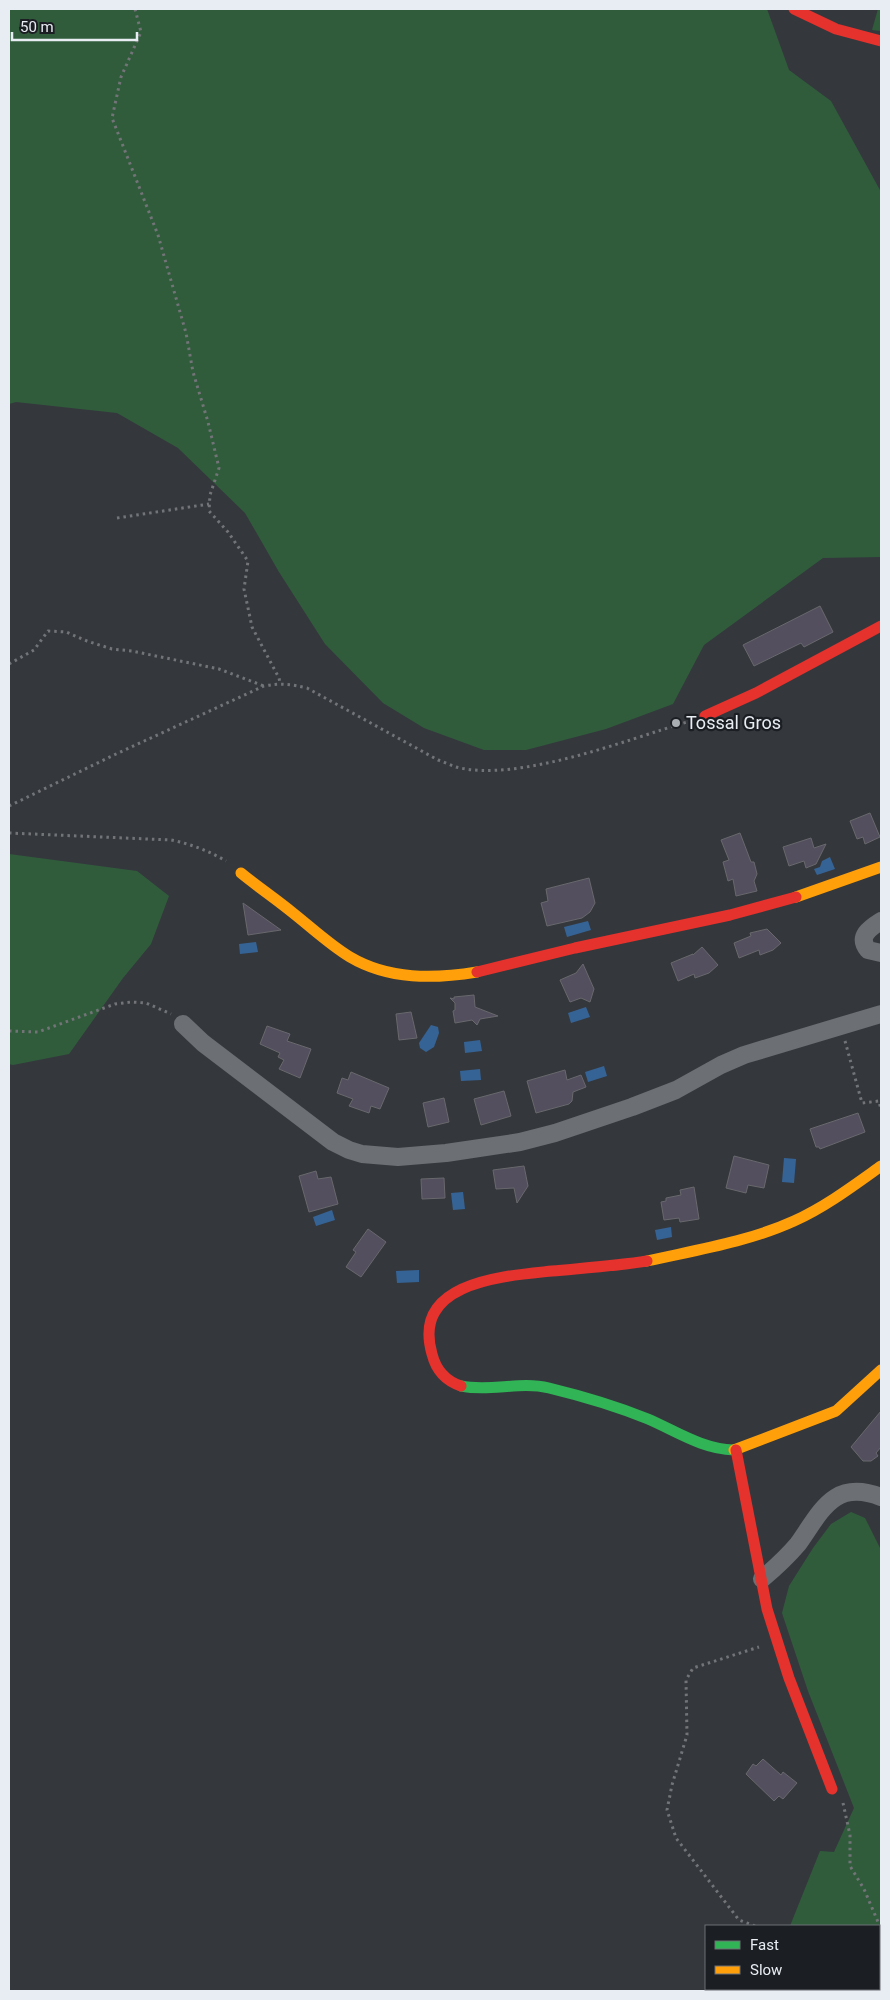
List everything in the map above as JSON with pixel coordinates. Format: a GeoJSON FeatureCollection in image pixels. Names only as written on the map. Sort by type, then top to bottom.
{"type":"FeatureCollection","features":[{"type":"Feature","properties":{"kind":"street"},"geometry":{"type":"LineString","coordinates":[[794,9],[829,27],[881,41]]}},
{"type":"Feature","properties":{"kind":"street"},"geometry":{"type":"LineString","coordinates":[[705,716],[756,693],[881,626]]}},
{"type":"Feature","properties":{"kind":"street"},"geometry":{"type":"LineString","coordinates":[[241,872],[339,950],[357,961],[390,973],[421,976],[454,975],[499,968],[574,948],[638,936],[751,910],[840,884],[881,867]]}},
{"type":"Feature","properties":{"kind":"street"},"geometry":{"type":"LineString","coordinates":[[881,921],[868,930],[863,938],[868,950],[881,953]]}},
{"type":"Feature","properties":{"kind":"street"},"geometry":{"type":"LineString","coordinates":[[183,1024],[203,1043],[332,1142],[362,1154],[398,1157],[484,1148],[555,1133],[601,1119],[676,1090],[744,1055],[881,1014]]}},
{"type":"Feature","properties":{"kind":"street"},"geometry":{"type":"LineString","coordinates":[[881,1166],[842,1193],[796,1220],[777,1228],[716,1246],[645,1261],[489,1279],[464,1286],[437,1307],[430,1330],[431,1350],[439,1370],[452,1382],[473,1387],[528,1385],[544,1387],[644,1418],[716,1449],[736,1450],[836,1411],[881,1370]]}},
{"type":"Feature","properties":{"kind":"street"},"geometry":{"type":"LineString","coordinates":[[736,1450],[767,1609],[776,1641],[832,1789]]}},
{"type":"Feature","properties":{"kind":"street"},"geometry":{"type":"LineString","coordinates":[[762,1579],[782,1562],[830,1500],[842,1493],[851,1491],[866,1491],[881,1497]]}},
{"type":"Feature","properties":{"kind":"path"},"geometry":{"type":"LineString","coordinates":[[135,9],[141,32],[122,77],[112,118],[158,235],[186,333],[193,372],[208,422],[219,468],[210,495],[209,512],[228,532],[248,561],[244,590],[252,626],[279,678],[280,684]]}},
{"type":"Feature","properties":{"kind":"path"},"geometry":{"type":"LineString","coordinates":[[116,518],[209,504]]}},
{"type":"Feature","properties":{"kind":"path"},"geometry":{"type":"LineString","coordinates":[[9,664],[34,650],[48,631],[66,632],[112,649],[132,651],[219,669],[264,686]]}},
{"type":"Feature","properties":{"kind":"path"},"geometry":{"type":"LineString","coordinates":[[9,806],[264,686],[290,684],[307,688],[438,760],[456,767],[477,770],[520,768],[550,762],[705,716]]}},
{"type":"Feature","properties":{"kind":"path"},"geometry":{"type":"LineString","coordinates":[[9,833],[171,840],[212,853],[241,872]]}},
{"type":"Feature","properties":{"kind":"path"},"geometry":{"type":"LineString","coordinates":[[9,1031],[38,1032],[115,1004],[131,1002],[155,1006],[183,1024]]}},
{"type":"Feature","properties":{"kind":"path"},"geometry":{"type":"LineString","coordinates":[[840,1026],[862,1103],[879,1101],[881,1110]]}},
{"type":"Feature","properties":{"kind":"path"},"geometry":{"type":"LineString","coordinates":[[752,1925],[739,1920],[676,1838],[667,1810],[672,1785],[688,1735],[686,1680],[693,1668],[776,1641]]}},
{"type":"Feature","properties":{"kind":"path"},"geometry":{"type":"LineString","coordinates":[[832,1789],[844,1804],[850,1835],[850,1866],[864,1889],[879,1925]]}},
{"type":"Feature","properties":{"kind":"green space"},"geometry":{"type":"Polygon","coordinates":[[[9,9],[767,9],[789,70],[831,101],[881,192],[881,557],[823,558],[704,645],[673,704],[606,729],[526,750],[484,750],[424,728],[383,703],[325,644],[279,572],[245,513],[178,448],[117,413],[16,402],[9,404],[9,9]]]}},
{"type":"Feature","properties":{"kind":"green space"},"geometry":{"type":"Polygon","coordinates":[[[878,9],[881,9],[881,31],[872,30],[878,9]]]}},
{"type":"Feature","properties":{"kind":"green space"},"geometry":{"type":"Polygon","coordinates":[[[9,854],[137,871],[169,896],[151,944],[123,978],[69,1054],[13,1065],[9,1064],[9,854]]]}},
{"type":"Feature","properties":{"kind":"green space"},"geometry":{"type":"Polygon","coordinates":[[[851,1512],[865,1518],[881,1550],[881,1991],[768,1991],[880,1990],[880,1925],[790,1925],[820,1851],[834,1852],[854,1808],[808,1691],[782,1613],[789,1586],[831,1524],[851,1512]]]}},
{"type":"Feature","properties":{"kind":"water"},"geometry":{"type":"Polygon","coordinates":[[[830,857],[835,869],[817,875],[814,869],[820,867],[822,861],[830,857]]]}},
{"type":"Feature","properties":{"kind":"water"},"geometry":{"type":"Polygon","coordinates":[[[588,921],[591,930],[567,937],[564,927],[588,921]]]}},
{"type":"Feature","properties":{"kind":"water"},"geometry":{"type":"Polygon","coordinates":[[[256,942],[258,952],[240,954],[239,944],[256,942]]]}},
{"type":"Feature","properties":{"kind":"water"},"geometry":{"type":"Polygon","coordinates":[[[586,1007],[590,1017],[571,1023],[568,1013],[586,1007]]]}},
{"type":"Feature","properties":{"kind":"water"},"geometry":{"type":"Polygon","coordinates":[[[431,1025],[438,1027],[439,1033],[434,1047],[426,1052],[420,1048],[419,1043],[431,1025]]]}},
{"type":"Feature","properties":{"kind":"water"},"geometry":{"type":"Polygon","coordinates":[[[480,1040],[482,1051],[465,1053],[464,1042],[480,1040]]]}},
{"type":"Feature","properties":{"kind":"water"},"geometry":{"type":"Polygon","coordinates":[[[604,1066],[607,1076],[588,1082],[585,1072],[604,1066]]]}},
{"type":"Feature","properties":{"kind":"water"},"geometry":{"type":"Polygon","coordinates":[[[480,1069],[481,1080],[461,1081],[460,1071],[480,1069]]]}},
{"type":"Feature","properties":{"kind":"water"},"geometry":{"type":"Polygon","coordinates":[[[784,1158],[796,1159],[794,1183],[782,1182],[784,1158]]]}},
{"type":"Feature","properties":{"kind":"water"},"geometry":{"type":"Polygon","coordinates":[[[463,1192],[465,1209],[453,1210],[451,1193],[463,1192]]]}},
{"type":"Feature","properties":{"kind":"water"},"geometry":{"type":"Polygon","coordinates":[[[332,1210],[335,1220],[316,1226],[313,1217],[332,1210]]]}},
{"type":"Feature","properties":{"kind":"water"},"geometry":{"type":"Polygon","coordinates":[[[671,1227],[672,1237],[657,1240],[655,1230],[671,1227]]]}},
{"type":"Feature","properties":{"kind":"water"},"geometry":{"type":"Polygon","coordinates":[[[419,1270],[419,1282],[397,1283],[396,1271],[419,1270]]]}},
{"type":"Feature","properties":{"kind":"building"},"geometry":{"type":"Polygon","coordinates":[[[820,606],[833,632],[804,647],[801,643],[754,666],[743,645],[820,606]]]}},
{"type":"Feature","properties":{"kind":"building"},"geometry":{"type":"Polygon","coordinates":[[[870,813],[880,837],[865,844],[863,837],[857,839],[850,821],[870,813]]]}},
{"type":"Feature","properties":{"kind":"building"},"geometry":{"type":"Polygon","coordinates":[[[740,833],[751,862],[754,862],[757,874],[754,881],[757,891],[736,896],[733,879],[728,881],[723,862],[729,860],[721,840],[740,833]]]}},
{"type":"Feature","properties":{"kind":"building"},"geometry":{"type":"Polygon","coordinates":[[[811,838],[814,848],[826,844],[816,864],[806,868],[804,861],[789,866],[783,847],[811,838]]]}},
{"type":"Feature","properties":{"kind":"building"},"geometry":{"type":"Polygon","coordinates":[[[589,878],[595,903],[590,912],[582,918],[547,926],[541,903],[548,901],[546,889],[589,878]]]}},
{"type":"Feature","properties":{"kind":"building"},"geometry":{"type":"Polygon","coordinates":[[[243,903],[281,930],[248,935],[243,903]]]}},
{"type":"Feature","properties":{"kind":"building"},"geometry":{"type":"Polygon","coordinates":[[[767,929],[781,943],[773,950],[760,955],[759,950],[739,958],[734,943],[751,936],[750,933],[767,929]]]}},
{"type":"Feature","properties":{"kind":"building"},"geometry":{"type":"Polygon","coordinates":[[[702,947],[718,965],[709,973],[695,978],[694,974],[678,981],[671,963],[693,955],[702,947]]]}},
{"type":"Feature","properties":{"kind":"building"},"geometry":{"type":"Polygon","coordinates":[[[583,964],[594,989],[590,1002],[581,998],[570,1002],[560,980],[576,973],[583,964]]]}},
{"type":"Feature","properties":{"kind":"building"},"geometry":{"type":"Polygon","coordinates":[[[474,995],[475,1007],[498,1016],[480,1019],[477,1025],[472,1020],[455,1023],[453,1011],[455,1010],[455,1003],[450,998],[474,995]]]}},
{"type":"Feature","properties":{"kind":"building"},"geometry":{"type":"Polygon","coordinates":[[[411,1012],[417,1038],[399,1040],[396,1014],[411,1012]]]}},
{"type":"Feature","properties":{"kind":"building"},"geometry":{"type":"Polygon","coordinates":[[[267,1026],[290,1034],[287,1041],[311,1049],[300,1078],[279,1069],[284,1060],[278,1057],[280,1053],[260,1044],[267,1026]]]}},
{"type":"Feature","properties":{"kind":"building"},"geometry":{"type":"Polygon","coordinates":[[[565,1070],[567,1080],[581,1075],[586,1087],[573,1092],[572,1101],[569,1104],[536,1113],[527,1081],[565,1070]]]}},
{"type":"Feature","properties":{"kind":"building"},"geometry":{"type":"Polygon","coordinates":[[[351,1072],[389,1088],[380,1109],[371,1106],[369,1113],[349,1106],[353,1099],[337,1093],[342,1078],[348,1080],[351,1072]]]}},
{"type":"Feature","properties":{"kind":"building"},"geometry":{"type":"Polygon","coordinates":[[[504,1091],[511,1116],[481,1125],[474,1099],[504,1091]]]}},
{"type":"Feature","properties":{"kind":"building"},"geometry":{"type":"Polygon","coordinates":[[[444,1098],[449,1122],[428,1127],[423,1103],[444,1098]]]}},
{"type":"Feature","properties":{"kind":"building"},"geometry":{"type":"Polygon","coordinates":[[[858,1113],[865,1132],[820,1149],[816,1147],[810,1129],[858,1113]]]}},
{"type":"Feature","properties":{"kind":"building"},"geometry":{"type":"Polygon","coordinates":[[[734,1156],[769,1165],[764,1188],[748,1185],[746,1193],[726,1188],[734,1156]]]}},
{"type":"Feature","properties":{"kind":"building"},"geometry":{"type":"Polygon","coordinates":[[[524,1166],[528,1186],[517,1203],[514,1188],[496,1189],[493,1170],[524,1166]]]}},
{"type":"Feature","properties":{"kind":"building"},"geometry":{"type":"Polygon","coordinates":[[[316,1171],[318,1179],[331,1177],[338,1204],[309,1212],[299,1176],[316,1171]]]}},
{"type":"Feature","properties":{"kind":"building"},"geometry":{"type":"Polygon","coordinates":[[[444,1178],[445,1198],[422,1199],[421,1179],[444,1178]]]}},
{"type":"Feature","properties":{"kind":"building"},"geometry":{"type":"Polygon","coordinates":[[[694,1187],[699,1219],[680,1222],[679,1218],[664,1220],[661,1202],[666,1201],[666,1198],[681,1195],[680,1190],[694,1187]]]}},
{"type":"Feature","properties":{"kind":"building"},"geometry":{"type":"Polygon","coordinates":[[[368,1229],[386,1242],[361,1277],[346,1267],[356,1252],[353,1250],[368,1229]]]}},
{"type":"Feature","properties":{"kind":"building"},"geometry":{"type":"Polygon","coordinates":[[[881,1411],[881,1447],[876,1453],[878,1456],[871,1461],[863,1461],[851,1447],[881,1411]]]}},
{"type":"Feature","properties":{"kind":"building"},"geometry":{"type":"Polygon","coordinates":[[[763,1759],[781,1775],[783,1772],[797,1783],[783,1799],[779,1796],[774,1801],[746,1774],[753,1764],[756,1766],[763,1759]]]}},
{"type":"Feature","properties":{"kind":"traffic: fast"},"geometry":{"type":"LineString","coordinates":[[461,1386],[472,1388],[527,1386],[549,1388],[624,1410],[700,1443],[734,1450]]}},
{"type":"Feature","properties":{"kind":"traffic: slow"},"geometry":{"type":"LineString","coordinates":[[796,897],[881,867]]}},
{"type":"Feature","properties":{"kind":"traffic: slow"},"geometry":{"type":"LineString","coordinates":[[241,873],[335,947],[365,965],[396,974],[412,976],[444,976],[477,972]]}},
{"type":"Feature","properties":{"kind":"traffic: slow"},"geometry":{"type":"LineString","coordinates":[[647,1261],[759,1235],[794,1221],[839,1196],[881,1166]]}},
{"type":"Feature","properties":{"kind":"traffic: slow"},"geometry":{"type":"LineString","coordinates":[[734,1450],[836,1411],[881,1370]]}},
{"type":"Feature","properties":{"kind":"traffic: jam"},"geometry":{"type":"LineString","coordinates":[[794,9],[836,29],[881,41]]}},
{"type":"Feature","properties":{"kind":"traffic: jam"},"geometry":{"type":"LineString","coordinates":[[705,716],[756,693],[881,626]]}},
{"type":"Feature","properties":{"kind":"traffic: jam"},"geometry":{"type":"LineString","coordinates":[[477,972],[575,948],[730,915],[796,897]]}},
{"type":"Feature","properties":{"kind":"traffic: jam"},"geometry":{"type":"LineString","coordinates":[[461,1386],[442,1374],[432,1354],[429,1330],[435,1311],[448,1297],[466,1287],[510,1276],[647,1261]]}},
{"type":"Feature","properties":{"kind":"traffic: jam"},"geometry":{"type":"LineString","coordinates":[[736,1450],[767,1609],[789,1678],[832,1789]]}},
{"type":"Feature","properties":{"kind":"place","name":"Tossal Gros"},"geometry":{"type":"Point","coordinates":[676,723]}}]}
